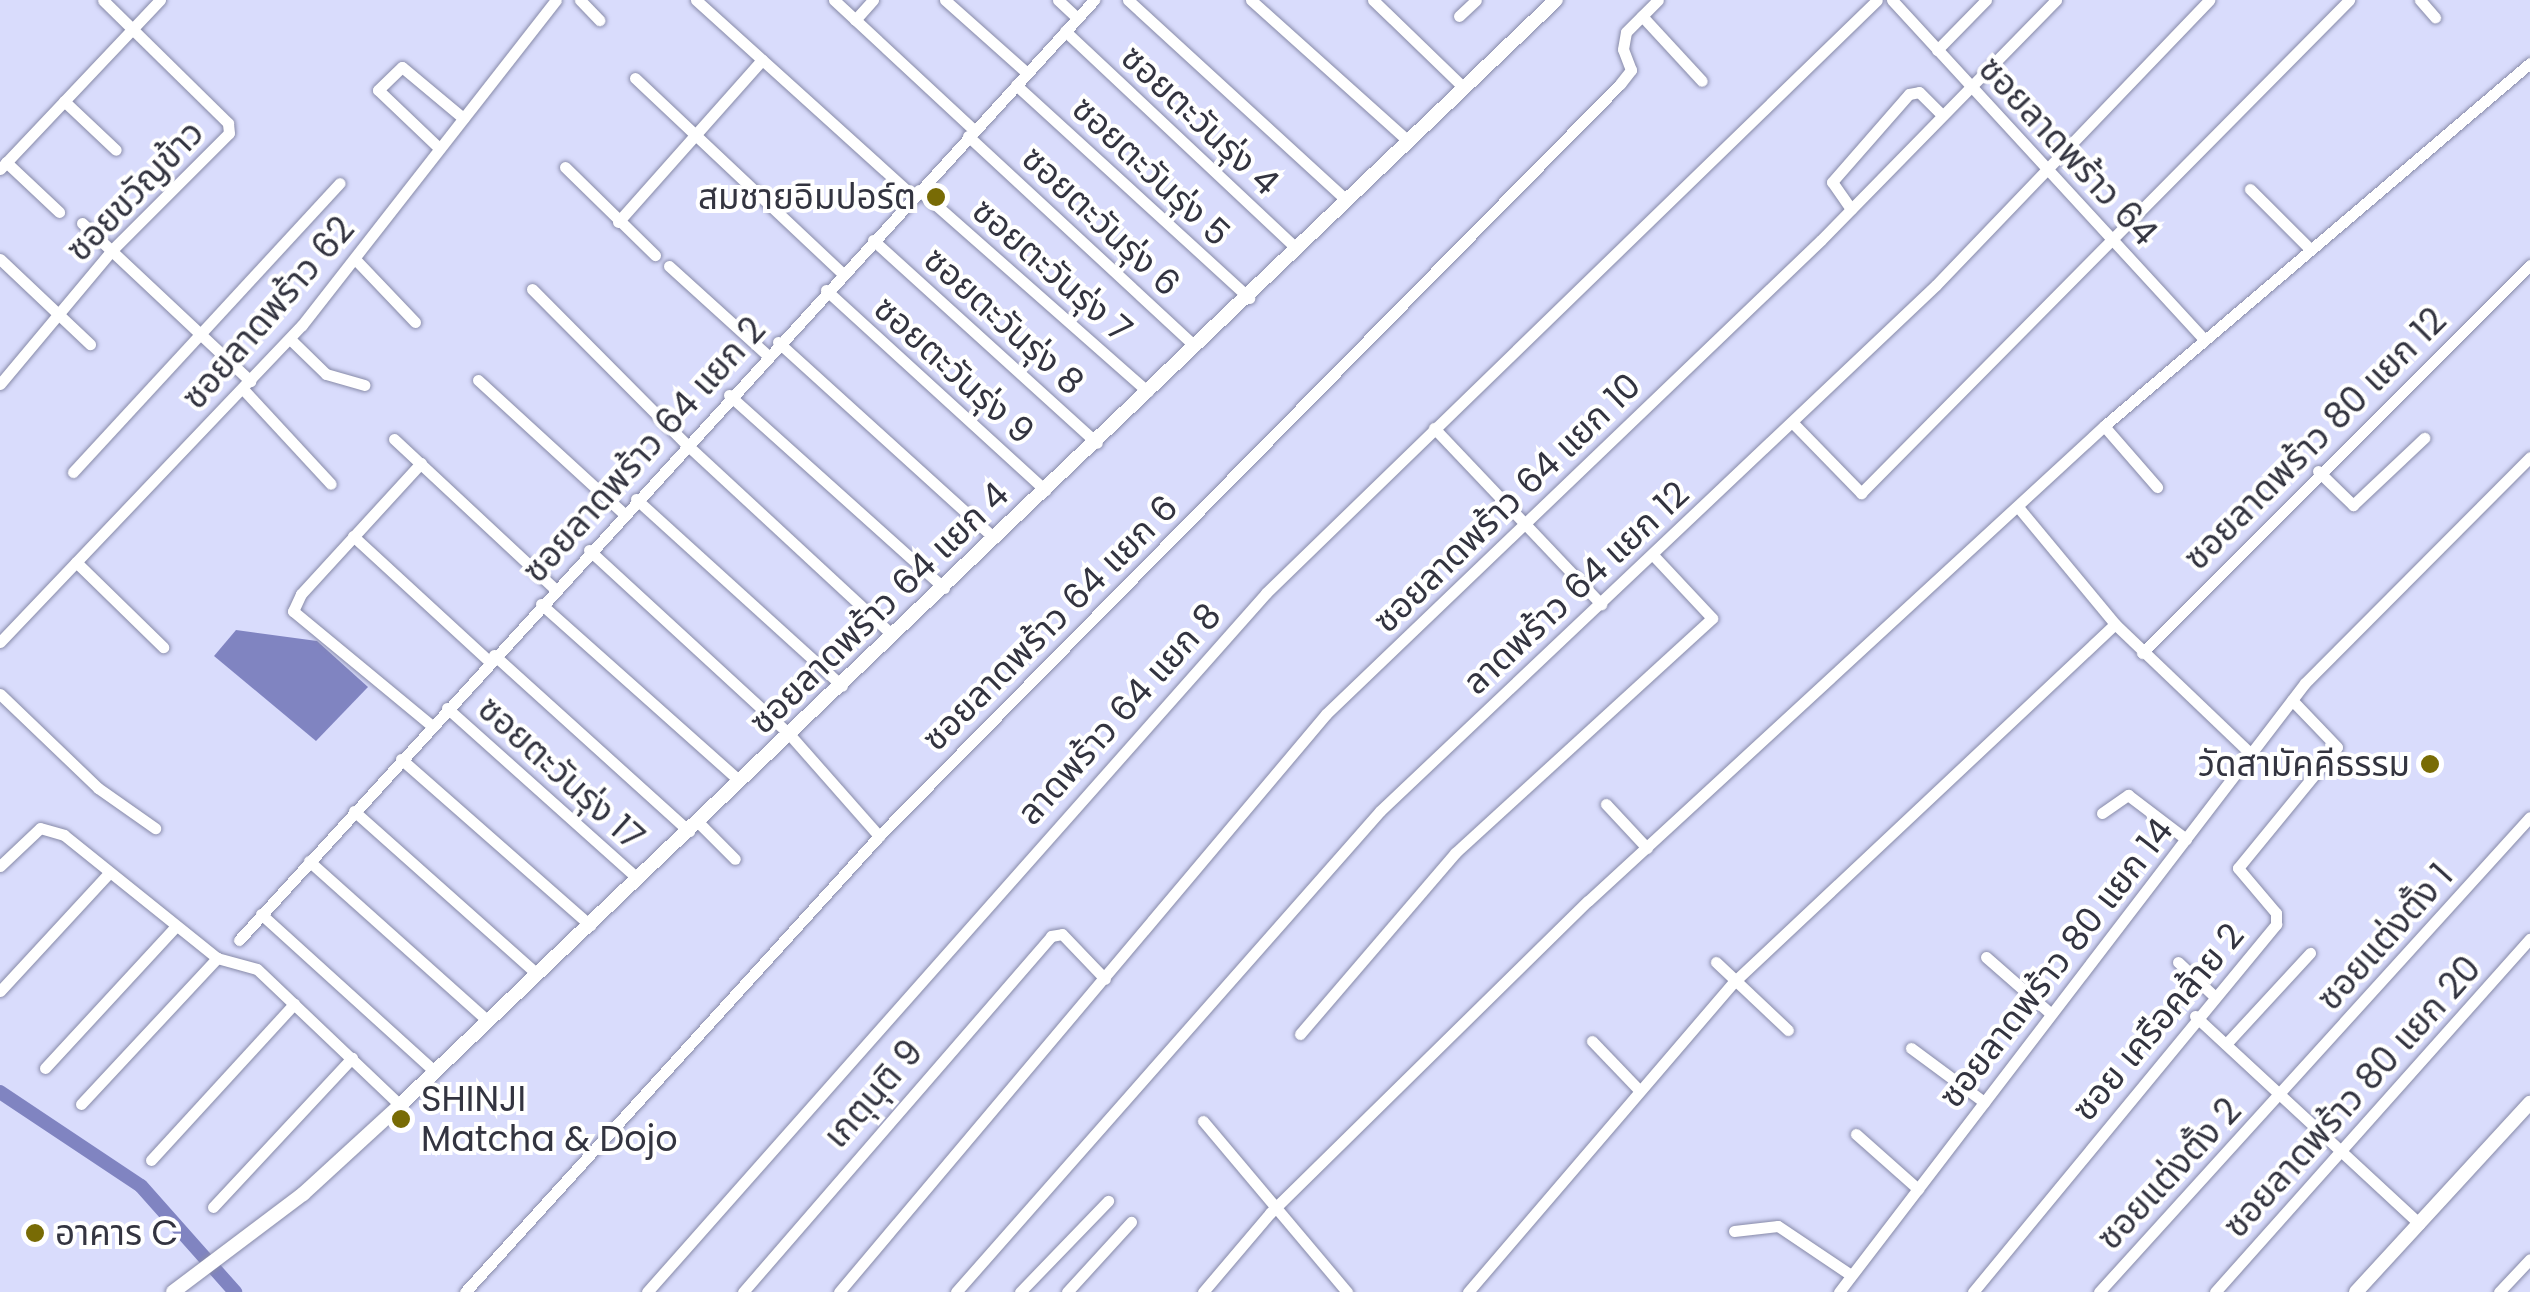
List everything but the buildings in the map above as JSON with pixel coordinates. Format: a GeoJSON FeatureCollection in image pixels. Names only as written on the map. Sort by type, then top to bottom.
{"type":"FeatureCollection","features":[{"type":"Feature","properties":{"kind":"street","name":"ซอยขวัญข้าว"},"geometry":{"type":"LineString","coordinates":[[0,384],[112,250],[230,128],[103,0]]}},
{"type":"Feature","properties":{"kind":"street"},"geometry":{"type":"LineString","coordinates":[[58,212],[3,166],[160,0]]}},
{"type":"Feature","properties":{"kind":"street","name":"ซอยลาดพร้าว 62"},"geometry":{"type":"LineString","coordinates":[[0,642],[290,339],[556,0]]}},
{"type":"Feature","properties":{"kind":"street"},"geometry":{"type":"LineString","coordinates":[[580,0],[599,20]]}},
{"type":"Feature","properties":{"kind":"street","name":"ซอยตะวันรุ่ง 7"},"geometry":{"type":"LineString","coordinates":[[696,0],[1148,392]]}},
{"type":"Feature","properties":{"kind":"street","name":"ซอยตะวันรุ่ง 6"},"geometry":{"type":"LineString","coordinates":[[834,0],[1195,346]]}},
{"type":"Feature","properties":{"kind":"street"},"geometry":{"type":"LineString","coordinates":[[855,20],[873,0]]}},
{"type":"Feature","properties":{"kind":"street"},"geometry":{"type":"LineString","coordinates":[[945,0],[1027,72]]}},
{"type":"Feature","properties":{"kind":"street"},"geometry":{"type":"LineString","coordinates":[[1058,0],[1078,18]]}},
{"type":"Feature","properties":{"kind":"street","name":"ซอยลาดพร้าว 64 แยก 2"},"geometry":{"type":"LineString","coordinates":[[239,940],[622,513],[1094,0]]}},
{"type":"Feature","properties":{"kind":"street"},"geometry":{"type":"LineString","coordinates":[[1128,0],[1347,201]]}},
{"type":"Feature","properties":{"kind":"street"},"geometry":{"type":"LineString","coordinates":[[1252,0],[1408,141]]}},
{"type":"Feature","properties":{"kind":"street"},"geometry":{"type":"LineString","coordinates":[[1373,0],[1463,87]]}},
{"type":"Feature","properties":{"kind":"street"},"geometry":{"type":"LineString","coordinates":[[1459,16],[1476,0]]}},
{"type":"Feature","properties":{"kind":"street","name":"ซอยลาดพร้าว 64 แยก 4"},"geometry":{"type":"LineString","coordinates":[[173,1292],[233,1248],[488,1022],[1098,443],[1556,0]]}},
{"type":"Feature","properties":{"kind":"street","name":"ซอยลาดพร้าว 64 แยก 6"},"geometry":{"type":"LineString","coordinates":[[466,1292],[879,836],[1591,116],[1631,70],[1622,49],[1626,32],[1658,0]]}},
{"type":"Feature","properties":{"kind":"street","name":"ลาดพร้าว 64 แยก 8"},"geometry":{"type":"LineString","coordinates":[[646,1292],[1253,607],[1877,0]]}},
{"type":"Feature","properties":{"kind":"street","name":"ซอยลาดพร้าว 64"},"geometry":{"type":"LineString","coordinates":[[1892,0],[2204,339]]}},
{"type":"Feature","properties":{"kind":"street"},"geometry":{"type":"LineString","coordinates":[[1938,50],[1986,0]]}},
{"type":"Feature","properties":{"kind":"street","name":"ซอยลาดพร้าว 64 แยก 10"},"geometry":{"type":"LineString","coordinates":[[839,1292],[1326,714],[1852,208],[1969,84],[2056,0]]}},
{"type":"Feature","properties":{"kind":"street","name":"ลาดพร้าว 64 แยก 12"},"geometry":{"type":"LineString","coordinates":[[956,1292],[1380,811],[1793,423],[2048,169],[2209,0]]}},
{"type":"Feature","properties":{"kind":"street"},"geometry":{"type":"LineString","coordinates":[[1793,423],[1861,493],[2349,0]]}},
{"type":"Feature","properties":{"kind":"street"},"geometry":{"type":"LineString","coordinates":[[2420,0],[2434,18]]}},
{"type":"Feature","properties":{"kind":"street"},"geometry":{"type":"LineString","coordinates":[[1642,16],[1702,81]]}},
{"type":"Feature","properties":{"kind":"street","name":"ซอยตะวันรุ่ง 4"},"geometry":{"type":"LineString","coordinates":[[1065,31],[1297,249]]}},
{"type":"Feature","properties":{"kind":"street"},"geometry":{"type":"LineString","coordinates":[[618,222],[762,60]]}},
{"type":"Feature","properties":{"kind":"street"},"geometry":{"type":"LineString","coordinates":[[1204,1292],[1276,1208],[1646,848],[2104,426],[2530,63]]}},
{"type":"Feature","properties":{"kind":"street"},"geometry":{"type":"LineString","coordinates":[[439,148],[378,90],[402,66],[463,118]]}},
{"type":"Feature","properties":{"kind":"street"},"geometry":{"type":"LineString","coordinates":[[635,78],[842,274]]}},
{"type":"Feature","properties":{"kind":"street","name":"ซอยตะวันรุ่ง 5"},"geometry":{"type":"LineString","coordinates":[[1016,84],[1249,298]]}},
{"type":"Feature","properties":{"kind":"street"},"geometry":{"type":"LineString","coordinates":[[1852,208],[1832,182],[1910,94],[1919,92],[1941,114]]}},
{"type":"Feature","properties":{"kind":"street"},"geometry":{"type":"LineString","coordinates":[[64,101],[116,150]]}},
{"type":"Feature","properties":{"kind":"street"},"geometry":{"type":"LineString","coordinates":[[565,166],[655,256]]}},
{"type":"Feature","properties":{"kind":"street"},"geometry":{"type":"LineString","coordinates":[[73,472],[340,184]]}},
{"type":"Feature","properties":{"kind":"street"},"geometry":{"type":"LineString","coordinates":[[2250,189],[2310,249]]}},
{"type":"Feature","properties":{"kind":"street"},"geometry":{"type":"LineString","coordinates":[[82,223],[202,335],[332,484]]}},
{"type":"Feature","properties":{"kind":"street","name":"ซอยตะวันรุ่ง 8"},"geometry":{"type":"LineString","coordinates":[[873,240],[1098,443]]}},
{"type":"Feature","properties":{"kind":"street"},"geometry":{"type":"LineString","coordinates":[[0,259],[90,344]]}},
{"type":"Feature","properties":{"kind":"street"},"geometry":{"type":"LineString","coordinates":[[355,259],[415,322]]}},
{"type":"Feature","properties":{"kind":"street"},"geometry":{"type":"LineString","coordinates":[[669,266],[766,355]]}},
{"type":"Feature","properties":{"kind":"street","name":"ซอยลาดพร้าว 80 แยก 12"},"geometry":{"type":"LineString","coordinates":[[2142,653],[2318,471],[2530,266]]}},
{"type":"Feature","properties":{"kind":"street"},"geometry":{"type":"LineString","coordinates":[[532,289],[686,444],[892,635]]}},
{"type":"Feature","properties":{"kind":"street","name":"ซอยตะวันรุ่ง 9"},"geometry":{"type":"LineString","coordinates":[[826,290],[1045,490]]}},
{"type":"Feature","properties":{"kind":"street"},"geometry":{"type":"LineString","coordinates":[[290,339],[312,366],[364,385]]}},
{"type":"Feature","properties":{"kind":"street"},"geometry":{"type":"LineString","coordinates":[[778,342],[994,538]]}},
{"type":"Feature","properties":{"kind":"street"},"geometry":{"type":"LineString","coordinates":[[478,380],[622,513]]}},
{"type":"Feature","properties":{"kind":"street"},"geometry":{"type":"LineString","coordinates":[[729,396],[944,588]]}},
{"type":"Feature","properties":{"kind":"street"},"geometry":{"type":"LineString","coordinates":[[2104,426],[2157,487]]}},
{"type":"Feature","properties":{"kind":"street"},"geometry":{"type":"LineString","coordinates":[[1434,428],[1600,604]]}},
{"type":"Feature","properties":{"kind":"street"},"geometry":{"type":"LineString","coordinates":[[2318,471],[2353,505],[2424,438]]}},
{"type":"Feature","properties":{"kind":"street"},"geometry":{"type":"LineString","coordinates":[[394,439],[555,588]]}},
{"type":"Feature","properties":{"kind":"street","name":"ซอยลาดพร้าว 80 แยก 14"},"geometry":{"type":"LineString","coordinates":[[1839,1292],[2292,700],[2530,457]]}},
{"type":"Feature","properties":{"kind":"street"},"geometry":{"type":"LineString","coordinates":[[421,463],[353,536],[293,611],[431,725]]}},
{"type":"Feature","properties":{"kind":"street"},"geometry":{"type":"LineString","coordinates":[[636,498],[842,686]]}},
{"type":"Feature","properties":{"kind":"street"},"geometry":{"type":"LineString","coordinates":[[2018,508],[2114,624],[2251,754]]}},
{"type":"Feature","properties":{"kind":"street"},"geometry":{"type":"LineString","coordinates":[[353,536],[492,658],[508,666],[736,859]]}},
{"type":"Feature","properties":{"kind":"street"},"geometry":{"type":"LineString","coordinates":[[589,550],[790,735],[879,836]]}},
{"type":"Feature","properties":{"kind":"street"},"geometry":{"type":"LineString","coordinates":[[1300,1034],[1454,853],[1712,618],[1653,556]]}},
{"type":"Feature","properties":{"kind":"street"},"geometry":{"type":"LineString","coordinates":[[76,562],[164,647]]}},
{"type":"Feature","properties":{"kind":"street"},"geometry":{"type":"LineString","coordinates":[[541,604],[740,782]]}},
{"type":"Feature","properties":{"kind":"street"},"geometry":{"type":"LineString","coordinates":[[1468,1292],[1735,981],[2114,624]]}},
{"type":"Feature","properties":{"kind":"street"},"geometry":{"type":"LineString","coordinates":[[0,694],[98,788],[155,828]]}},
{"type":"Feature","properties":{"kind":"street","name":"ซอย เครือคล้าย 2"},"geometry":{"type":"LineString","coordinates":[[1973,1292],[2278,918],[2238,868],[2338,747],[2292,700]]}},
{"type":"Feature","properties":{"kind":"street","name":"ซอยตะวันรุ่ง 17"},"geometry":{"type":"LineString","coordinates":[[447,708],[638,879]]}},
{"type":"Feature","properties":{"kind":"street"},"geometry":{"type":"LineString","coordinates":[[400,760],[590,924]]}},
{"type":"Feature","properties":{"kind":"street"},"geometry":{"type":"LineString","coordinates":[[2102,813],[2123,794],[2186,839]]}},
{"type":"Feature","properties":{"kind":"street"},"geometry":{"type":"LineString","coordinates":[[1606,804],[1646,848]]}},
{"type":"Feature","properties":{"kind":"street"},"geometry":{"type":"LineString","coordinates":[[354,811],[537,974]]}},
{"type":"Feature","properties":{"kind":"street","name":"ซอยแต่งตั้ง 1"},"geometry":{"type":"LineString","coordinates":[[2280,1094],[2530,817]]}},
{"type":"Feature","properties":{"kind":"street"},"geometry":{"type":"LineString","coordinates":[[0,866],[40,828],[52,828],[217,958],[257,969],[400,1104]]}},
{"type":"Feature","properties":{"kind":"street"},"geometry":{"type":"LineString","coordinates":[[309,861],[488,1022]]}},
{"type":"Feature","properties":{"kind":"street"},"geometry":{"type":"LineString","coordinates":[[0,992],[108,874]]}},
{"type":"Feature","properties":{"kind":"street"},"geometry":{"type":"LineString","coordinates":[[261,914],[434,1071]]}},
{"type":"Feature","properties":{"kind":"street"},"geometry":{"type":"LineString","coordinates":[[45,1068],[176,926]]}},
{"type":"Feature","properties":{"kind":"street","name":"เกตุนุติ 9"},"geometry":{"type":"LineString","coordinates":[[743,1292],[1051,936],[1062,934],[1104,979]]}},
{"type":"Feature","properties":{"kind":"street","name":"ซอยลาดพร้าว 80 แยก 20"},"geometry":{"type":"LineString","coordinates":[[2214,1292],[2530,940]]}},
{"type":"Feature","properties":{"kind":"street"},"geometry":{"type":"LineString","coordinates":[[2226,1044],[2310,953]]}},
{"type":"Feature","properties":{"kind":"street"},"geometry":{"type":"LineString","coordinates":[[1986,956],[2051,1014]]}},
{"type":"Feature","properties":{"kind":"street"},"geometry":{"type":"LineString","coordinates":[[81,1104],[217,958]]}},
{"type":"Feature","properties":{"kind":"street"},"geometry":{"type":"LineString","coordinates":[[1716,962],[1788,1030]]}},
{"type":"Feature","properties":{"kind":"street"},"geometry":{"type":"LineString","coordinates":[[2178,962],[2213,995]]}},
{"type":"Feature","properties":{"kind":"street"},"geometry":{"type":"LineString","coordinates":[[151,1160],[294,1004]]}},
{"type":"Feature","properties":{"kind":"street"},"geometry":{"type":"LineString","coordinates":[[2195,1016],[2420,1224]]}},
{"type":"Feature","properties":{"kind":"street"},"geometry":{"type":"LineString","coordinates":[[1592,1042],[1640,1091]]}},
{"type":"Feature","properties":{"kind":"street"},"geometry":{"type":"LineString","coordinates":[[1911,1048],[1984,1102]]}},
{"type":"Feature","properties":{"kind":"street"},"geometry":{"type":"LineString","coordinates":[[213,1207],[352,1058]]}},
{"type":"Feature","properties":{"kind":"street","name":"ซอยแต่งตั้ง 2"},"geometry":{"type":"LineString","coordinates":[[2099,1292],[2280,1094]]}},
{"type":"Feature","properties":{"kind":"street"},"geometry":{"type":"LineString","coordinates":[[2356,1292],[2530,1103]]}},
{"type":"Feature","properties":{"kind":"street"},"geometry":{"type":"LineString","coordinates":[[1203,1121],[1346,1292]]}},
{"type":"Feature","properties":{"kind":"street"},"geometry":{"type":"LineString","coordinates":[[1856,1134],[1918,1189]]}},
{"type":"Feature","properties":{"kind":"street"},"geometry":{"type":"LineString","coordinates":[[1020,1292],[1108,1201]]}},
{"type":"Feature","properties":{"kind":"street"},"geometry":{"type":"LineString","coordinates":[[1068,1292],[1131,1222]]}},
{"type":"Feature","properties":{"kind":"street"},"geometry":{"type":"LineString","coordinates":[[1734,1231],[1755,1224],[1778,1226],[1851,1276]]}},
{"type":"Feature","properties":{"kind":"street"},"geometry":{"type":"LineString","coordinates":[[2499,1292],[2530,1259]]}},
{"type":"Feature","properties":{"kind":"water"},"geometry":{"type":"Polygon","coordinates":[[[236,630],[317,641],[368,687],[316,741],[214,656],[236,630]]]}},
{"type":"Feature","properties":{"kind":"waterway"},"geometry":{"type":"LineString","coordinates":[[0,1092],[141,1186],[235,1292]]}},
{"type":"Feature","properties":{"kind":"place","name":"สมชายอิมปอร์ต"},"geometry":{"type":"Point","coordinates":[936,197]}},
{"type":"Feature","properties":{"kind":"place","name":"วัดสามัคคีธรรม"},"geometry":{"type":"Point","coordinates":[2430,764]}},
{"type":"Feature","properties":{"kind":"place","name":"SHINJI Matcha & Dojo"},"geometry":{"type":"Point","coordinates":[401,1119]}},
{"type":"Feature","properties":{"kind":"place","name":"อาคาร C"},"geometry":{"type":"Point","coordinates":[35,1233]}}]}
